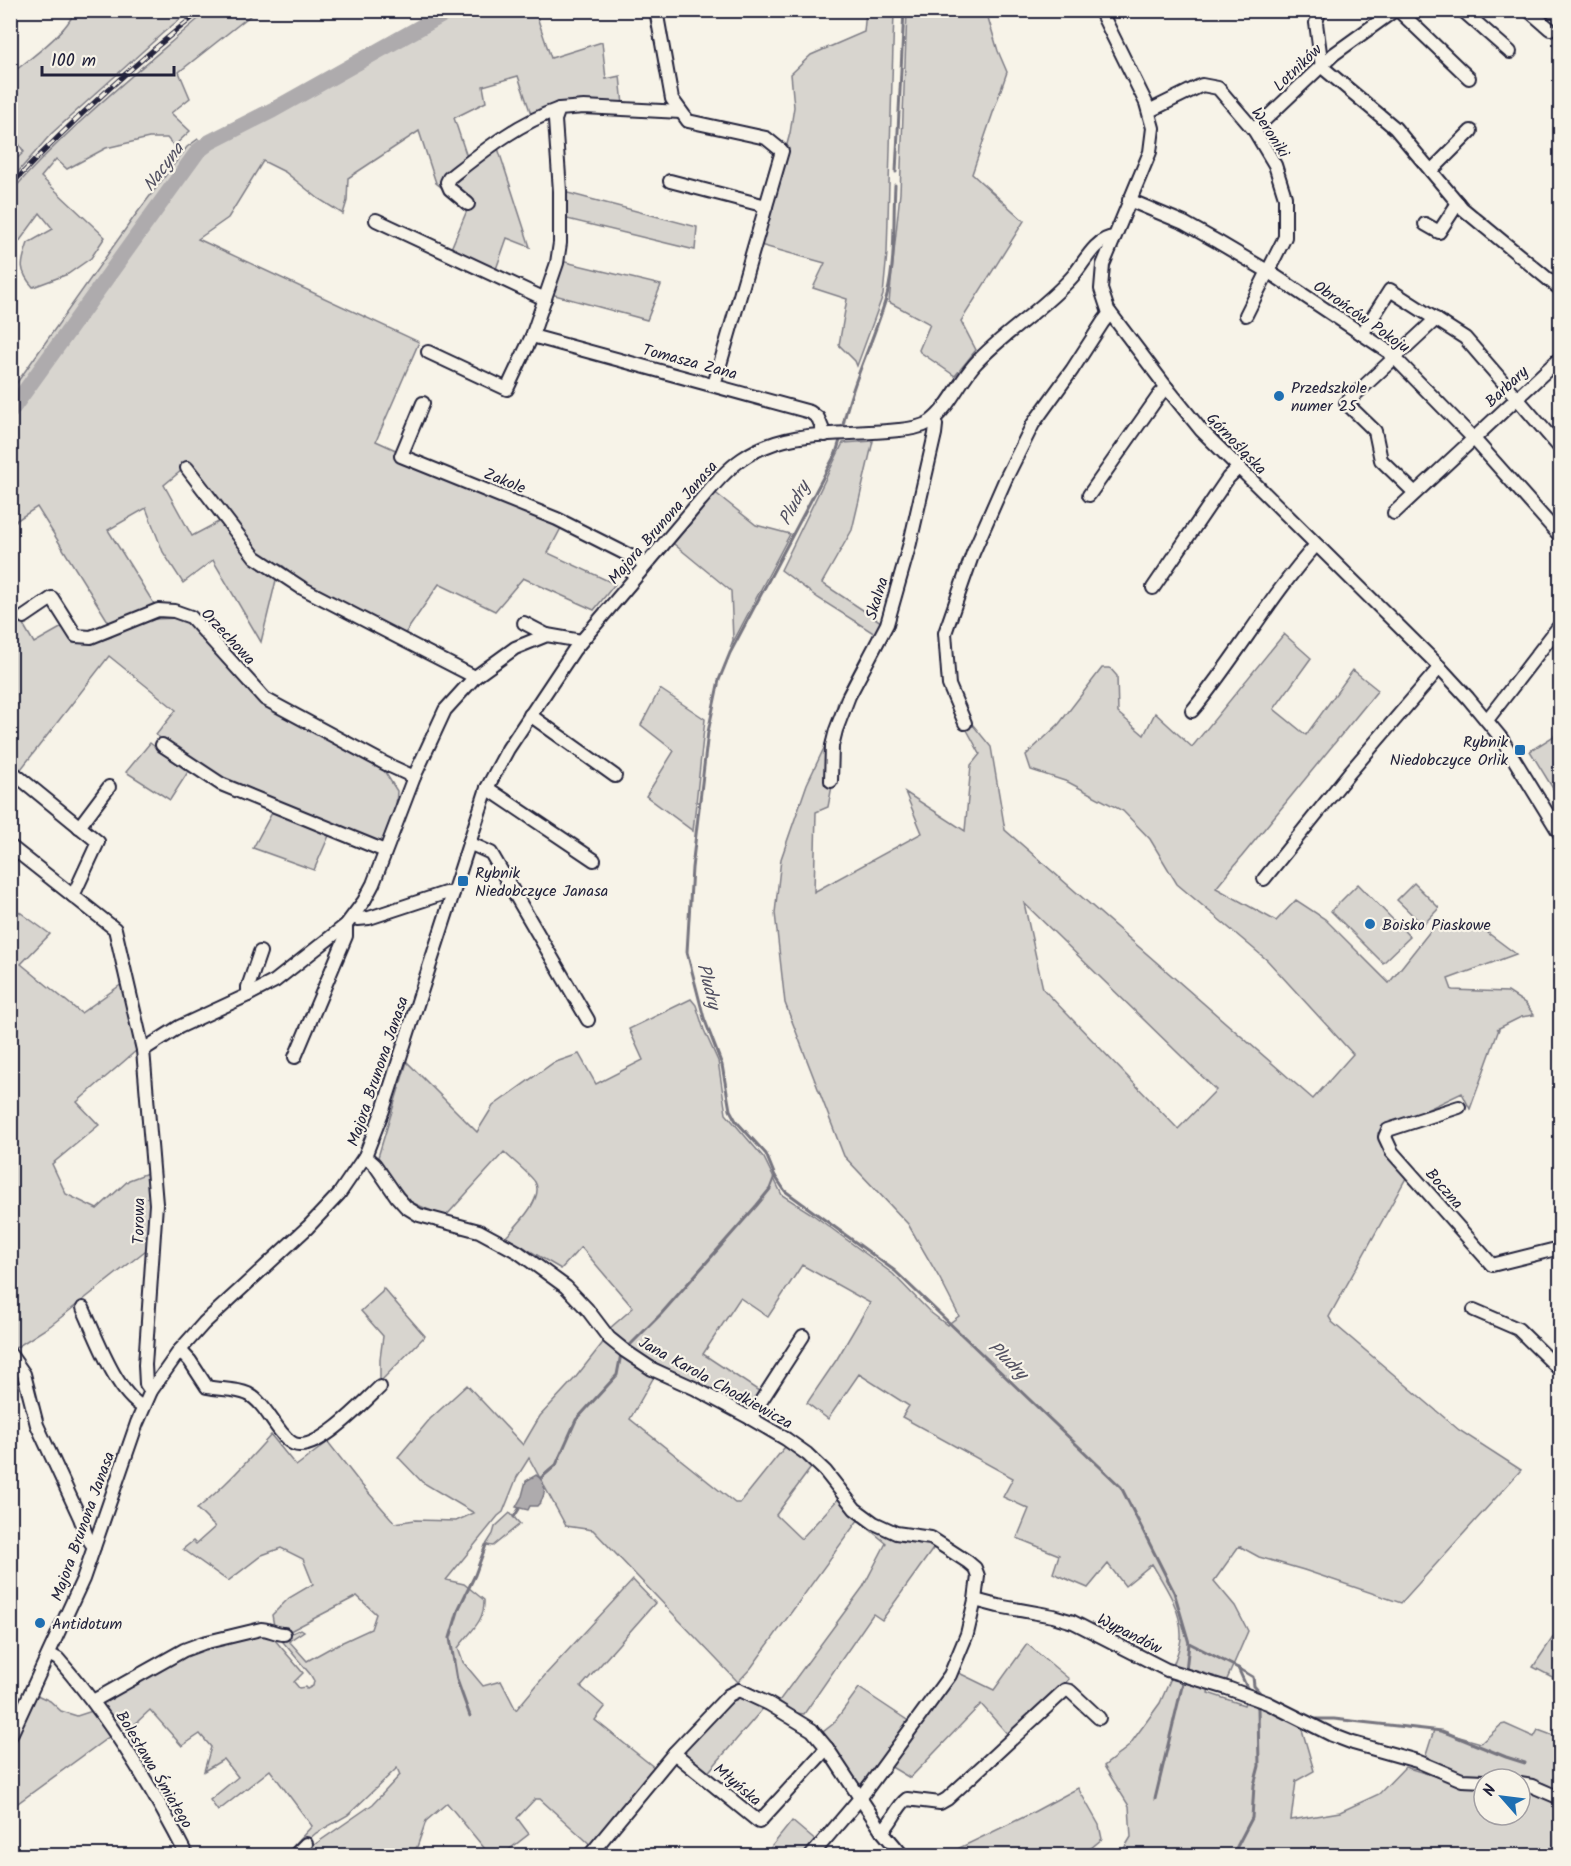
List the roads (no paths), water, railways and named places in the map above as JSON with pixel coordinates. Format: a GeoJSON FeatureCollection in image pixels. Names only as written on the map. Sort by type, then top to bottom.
{"type":"FeatureCollection","features":[{"type":"Feature","properties":{"kind":"street"},"geometry":{"type":"LineString","coordinates":[[657,10],[672,99],[688,121],[766,138],[782,152],[714,385]]}},
{"type":"Feature","properties":{"kind":"street","name":"Górnośląska"},"geometry":{"type":"LineString","coordinates":[[1100,10],[1149,111],[1153,128],[1151,147],[1103,265],[1101,283],[1103,300],[1113,318],[1201,430],[1440,667],[1487,720],[1519,765],[1560,834]]}},
{"type":"Feature","properties":{"kind":"street"},"geometry":{"type":"LineString","coordinates":[[1321,10],[1316,23],[1322,67],[1395,128],[1458,204],[1560,289]]}},
{"type":"Feature","properties":{"kind":"street"},"geometry":{"type":"LineString","coordinates":[[1397,10],[1469,78]]}},
{"type":"Feature","properties":{"kind":"street","name":"Lotników"},"geometry":{"type":"LineString","coordinates":[[1254,130],[1334,54],[1397,10]]}},
{"type":"Feature","properties":{"kind":"street"},"geometry":{"type":"LineString","coordinates":[[1462,10],[1510,52]]}},
{"type":"Feature","properties":{"kind":"street"},"geometry":{"type":"LineString","coordinates":[[1528,10],[1550,29]]}},
{"type":"Feature","properties":{"kind":"street","name":"Weroniki"},"geometry":{"type":"LineString","coordinates":[[1149,111],[1202,85],[1218,88],[1254,130],[1275,165],[1285,197],[1286,237],[1246,315]]}},
{"type":"Feature","properties":{"kind":"street"},"geometry":{"type":"LineString","coordinates":[[468,204],[450,189],[447,182],[449,178],[509,133],[536,117],[559,109],[584,107],[681,112]]}},
{"type":"Feature","properties":{"kind":"street"},"geometry":{"type":"LineString","coordinates":[[428,352],[507,389],[532,336],[557,263],[560,243],[561,191],[555,120],[559,109]]}},
{"type":"Feature","properties":{"kind":"street"},"geometry":{"type":"LineString","coordinates":[[1431,171],[1470,131]]}},
{"type":"Feature","properties":{"kind":"street"},"geometry":{"type":"LineString","coordinates":[[670,181],[766,206]]}},
{"type":"Feature","properties":{"kind":"street","name":"Obrońców Pokoju"},"geometry":{"type":"LineString","coordinates":[[1130,200],[1184,224],[1269,272],[1396,357],[1560,533]]}},
{"type":"Feature","properties":{"kind":"street"},"geometry":{"type":"LineString","coordinates":[[1425,224],[1439,232],[1458,204]]}},
{"type":"Feature","properties":{"kind":"street"},"geometry":{"type":"LineString","coordinates":[[376,220],[545,299]]}},
{"type":"Feature","properties":{"kind":"street"},"geometry":{"type":"LineString","coordinates":[[934,418],[982,356],[1054,295],[1101,243],[1107,238],[1114,237]]}},
{"type":"Feature","properties":{"kind":"street"},"geometry":{"type":"LineString","coordinates":[[1362,334],[1390,290],[1465,338],[1560,448]]}},
{"type":"Feature","properties":{"kind":"street"},"geometry":{"type":"LineString","coordinates":[[965,723],[949,685],[945,633],[973,553],[1033,424],[1102,322],[1113,318]]}},
{"type":"Feature","properties":{"kind":"street"},"geometry":{"type":"LineString","coordinates":[[1415,494],[1381,460],[1375,431],[1346,403],[1436,319]]}},
{"type":"Feature","properties":{"kind":"street","name":"Tomasza Zana"},"geometry":{"type":"LineString","coordinates":[[532,336],[810,412],[818,418],[829,435]]}},
{"type":"Feature","properties":{"kind":"street","name":"Barbary"},"geometry":{"type":"LineString","coordinates":[[1394,513],[1560,358]]}},
{"type":"Feature","properties":{"kind":"street"},"geometry":{"type":"LineString","coordinates":[[1089,495],[1160,394],[1167,388]]}},
{"type":"Feature","properties":{"kind":"street","name":"Zakole"},"geometry":{"type":"LineString","coordinates":[[423,403],[401,456],[557,519],[646,564]]}},
{"type":"Feature","properties":{"kind":"street","name":"Majora Brunona Janasa"},"geometry":{"type":"LineString","coordinates":[[10,1737],[80,1586],[143,1407],[152,1391],[180,1350],[216,1311],[320,1215],[350,1179],[365,1156],[381,1118],[487,788],[498,765],[581,640],[709,490],[741,460],[778,442],[795,438],[914,428],[923,426],[934,418]]}},
{"type":"Feature","properties":{"kind":"street","name":"Skalna"},"geometry":{"type":"LineString","coordinates":[[831,781],[832,746],[841,715],[887,624],[907,555],[934,442],[936,428],[934,418]]}},
{"type":"Feature","properties":{"kind":"street"},"geometry":{"type":"LineString","coordinates":[[187,468],[255,557],[302,588],[475,677]]}},
{"type":"Feature","properties":{"kind":"street"},"geometry":{"type":"LineString","coordinates":[[1153,588],[1228,478],[1238,468]]}},
{"type":"Feature","properties":{"kind":"street"},"geometry":{"type":"LineString","coordinates":[[1192,711],[1287,580],[1316,545]]}},
{"type":"Feature","properties":{"kind":"street","name":"Orzechowa"},"geometry":{"type":"LineString","coordinates":[[24,617],[52,598],[76,636],[91,637],[158,610],[174,611],[191,617],[265,699],[414,777]]}},
{"type":"Feature","properties":{"kind":"street"},"geometry":{"type":"LineString","coordinates":[[524,623],[548,634],[581,640]]}},
{"type":"Feature","properties":{"kind":"street"},"geometry":{"type":"LineString","coordinates":[[1487,720],[1560,625]]}},
{"type":"Feature","properties":{"kind":"street"},"geometry":{"type":"LineString","coordinates":[[10,846],[115,929],[143,1050],[178,1027],[275,981],[349,921],[368,894],[414,777],[445,710],[475,677],[515,648],[548,634]]}},
{"type":"Feature","properties":{"kind":"street"},"geometry":{"type":"LineString","coordinates":[[1264,879],[1350,772],[1440,667]]}},
{"type":"Feature","properties":{"kind":"street"},"geometry":{"type":"LineString","coordinates":[[530,715],[615,776]]}},
{"type":"Feature","properties":{"kind":"street"},"geometry":{"type":"LineString","coordinates":[[162,746],[220,784],[385,851]]}},
{"type":"Feature","properties":{"kind":"street"},"geometry":{"type":"LineString","coordinates":[[10,770],[98,842],[73,896]]}},
{"type":"Feature","properties":{"kind":"street"},"geometry":{"type":"LineString","coordinates":[[79,827],[109,788]]}},
{"type":"Feature","properties":{"kind":"street"},"geometry":{"type":"LineString","coordinates":[[487,788],[594,860]]}},
{"type":"Feature","properties":{"kind":"street"},"geometry":{"type":"LineString","coordinates":[[469,843],[492,853],[588,1020]]}},
{"type":"Feature","properties":{"kind":"street"},"geometry":{"type":"LineString","coordinates":[[349,921],[369,918],[428,898],[453,893]]}},
{"type":"Feature","properties":{"kind":"street"},"geometry":{"type":"LineString","coordinates":[[295,1057],[346,936],[349,921]]}},
{"type":"Feature","properties":{"kind":"street"},"geometry":{"type":"LineString","coordinates":[[248,995],[248,987],[260,952]]}},
{"type":"Feature","properties":{"kind":"street","name":"Torowa"},"geometry":{"type":"LineString","coordinates":[[143,1050],[156,1204],[145,1365],[146,1384],[152,1391]]}},
{"type":"Feature","properties":{"kind":"street","name":"Boczna"},"geometry":{"type":"LineString","coordinates":[[1459,1107],[1388,1130],[1385,1137],[1392,1152],[1492,1265],[1560,1248]]}},
{"type":"Feature","properties":{"kind":"street","name":"Jana Karola Chodkiewicza"},"geometry":{"type":"LineString","coordinates":[[365,1156],[375,1164],[406,1207],[426,1218],[480,1231],[518,1252],[566,1287],[587,1309],[609,1338],[625,1351],[651,1369],[694,1388],[750,1418],[807,1454],[825,1471],[855,1509],[874,1523],[896,1533],[931,1538],[972,1565],[978,1576],[975,1600]]}},
{"type":"Feature","properties":{"kind":"street"},"geometry":{"type":"LineString","coordinates":[[83,1308],[121,1387],[143,1407]]}},
{"type":"Feature","properties":{"kind":"street"},"geometry":{"type":"LineString","coordinates":[[1474,1310],[1518,1329],[1560,1370]]}},
{"type":"Feature","properties":{"kind":"street"},"geometry":{"type":"LineString","coordinates":[[750,1418],[803,1336]]}},
{"type":"Feature","properties":{"kind":"street"},"geometry":{"type":"LineString","coordinates":[[180,1350],[207,1387],[239,1391],[252,1396],[282,1433],[298,1445],[311,1443],[328,1433],[380,1387]]}},
{"type":"Feature","properties":{"kind":"street"},"geometry":{"type":"LineString","coordinates":[[10,1354],[24,1374],[37,1425],[81,1518],[87,1538],[94,1547]]}},
{"type":"Feature","properties":{"kind":"street"},"geometry":{"type":"LineString","coordinates":[[811,1856],[861,1797],[950,1675],[967,1634],[975,1600]]}},
{"type":"Feature","properties":{"kind":"street","name":"Wypandów"},"geometry":{"type":"LineString","coordinates":[[975,1600],[1073,1622],[1167,1670],[1268,1703],[1353,1743],[1417,1761],[1462,1780],[1472,1780]]}},
{"type":"Feature","properties":{"kind":"street","name":"Bolesława Śmiałego"},"geometry":{"type":"LineString","coordinates":[[93,1701],[163,1661],[203,1642],[261,1629],[284,1634]]}},
{"type":"Feature","properties":{"kind":"street","name":"Bolesława Śmiałego"},"geometry":{"type":"LineString","coordinates":[[49,1654],[58,1659],[93,1701],[149,1786],[186,1856]]}},
{"type":"Feature","properties":{"kind":"street"},"geometry":{"type":"LineString","coordinates":[[589,1856],[674,1753],[729,1695],[739,1690],[770,1704],[812,1730],[861,1797],[882,1831],[903,1856]]}},
{"type":"Feature","properties":{"kind":"street"},"geometry":{"type":"LineString","coordinates":[[882,1831],[889,1825],[907,1799],[940,1803],[947,1799],[1065,1690],[1070,1691],[1099,1718]]}},
{"type":"Feature","properties":{"kind":"street","name":"Młyńska"},"geometry":{"type":"LineString","coordinates":[[674,1753],[759,1822],[827,1748]]}},
{"type":"Feature","properties":{"kind":"street"},"geometry":{"type":"LineString","coordinates":[[1532,1786],[1560,1798]]}},
{"type":"Feature","properties":{"kind":"street"},"geometry":{"type":"LineString","coordinates":[[294,1856],[306,1844]]}},
{"type":"Feature","properties":{"kind":"waterway","name":"Nacyna"},"geometry":{"type":"LineString","coordinates":[[10,412],[198,151],[210,142],[273,110],[451,10]]}},
{"type":"Feature","properties":{"kind":"waterway","name":"Pludry"},"geometry":{"type":"LineString","coordinates":[[896,172],[904,10]]}},
{"type":"Feature","properties":{"kind":"waterway","name":"Pludry"},"geometry":{"type":"LineString","coordinates":[[842,430],[851,396],[876,329],[890,282],[895,185]]}},
{"type":"Feature","properties":{"kind":"waterway","name":"Pludry"},"geometry":{"type":"LineString","coordinates":[[841,437],[836,453],[730,653],[719,680],[708,732],[692,868],[687,952],[704,1018],[722,1065],[730,1110],[736,1121],[766,1154],[775,1176],[785,1191],[895,1271],[1121,1487],[1174,1592],[1189,1643],[1186,1671]]}},
{"type":"Feature","properties":{"kind":"waterway"},"geometry":{"type":"LineString","coordinates":[[628,1347],[661,1314],[757,1205],[770,1189],[775,1176]]}},
{"type":"Feature","properties":{"kind":"waterway"},"geometry":{"type":"LineString","coordinates":[[541,1478],[556,1465],[576,1420],[617,1375],[621,1354]]}},
{"type":"Feature","properties":{"kind":"waterway"},"geometry":{"type":"LineString","coordinates":[[514,1517],[519,1509]]}},
{"type":"Feature","properties":{"kind":"waterway"},"geometry":{"type":"LineString","coordinates":[[470,1716],[457,1680],[450,1638],[459,1608],[486,1545]]}},
{"type":"Feature","properties":{"kind":"waterway"},"geometry":{"type":"LineString","coordinates":[[1189,1643],[1238,1668],[1248,1690]]}},
{"type":"Feature","properties":{"kind":"waterway"},"geometry":{"type":"LineString","coordinates":[[1238,1668],[1253,1677],[1254,1686],[1262,1695]]}},
{"type":"Feature","properties":{"kind":"waterway"},"geometry":{"type":"LineString","coordinates":[[1155,1799],[1184,1678]]}},
{"type":"Feature","properties":{"kind":"waterway"},"geometry":{"type":"LineString","coordinates":[[1232,1856],[1252,1818],[1254,1785],[1259,1766],[1258,1708],[1254,1702]]}},
{"type":"Feature","properties":{"kind":"waterway"},"geometry":{"type":"LineString","coordinates":[[1311,1719],[1334,1719],[1442,1731],[1525,1763]]}},
{"type":"Feature","properties":{"kind":"railway"},"geometry":{"type":"LineString","coordinates":[[10,186],[103,95],[151,51],[202,10]]}},
{"type":"Feature","properties":{"kind":"place","name":"Przedszkole numer 25"},"geometry":{"type":"Point","coordinates":[1279,396]}},
{"type":"Feature","properties":{"kind":"place","name":"Rybnik Niedobczyce Orlik"},"geometry":{"type":"Point","coordinates":[1520,750]}},
{"type":"Feature","properties":{"kind":"place","name":"Rybnik Niedobczyce Janasa"},"geometry":{"type":"Point","coordinates":[463,881]}},
{"type":"Feature","properties":{"kind":"place","name":"Boisko Piaskowe"},"geometry":{"type":"Point","coordinates":[1370,924]}},
{"type":"Feature","properties":{"kind":"place","name":"Antidotum"},"geometry":{"type":"Point","coordinates":[40,1623]}}]}
